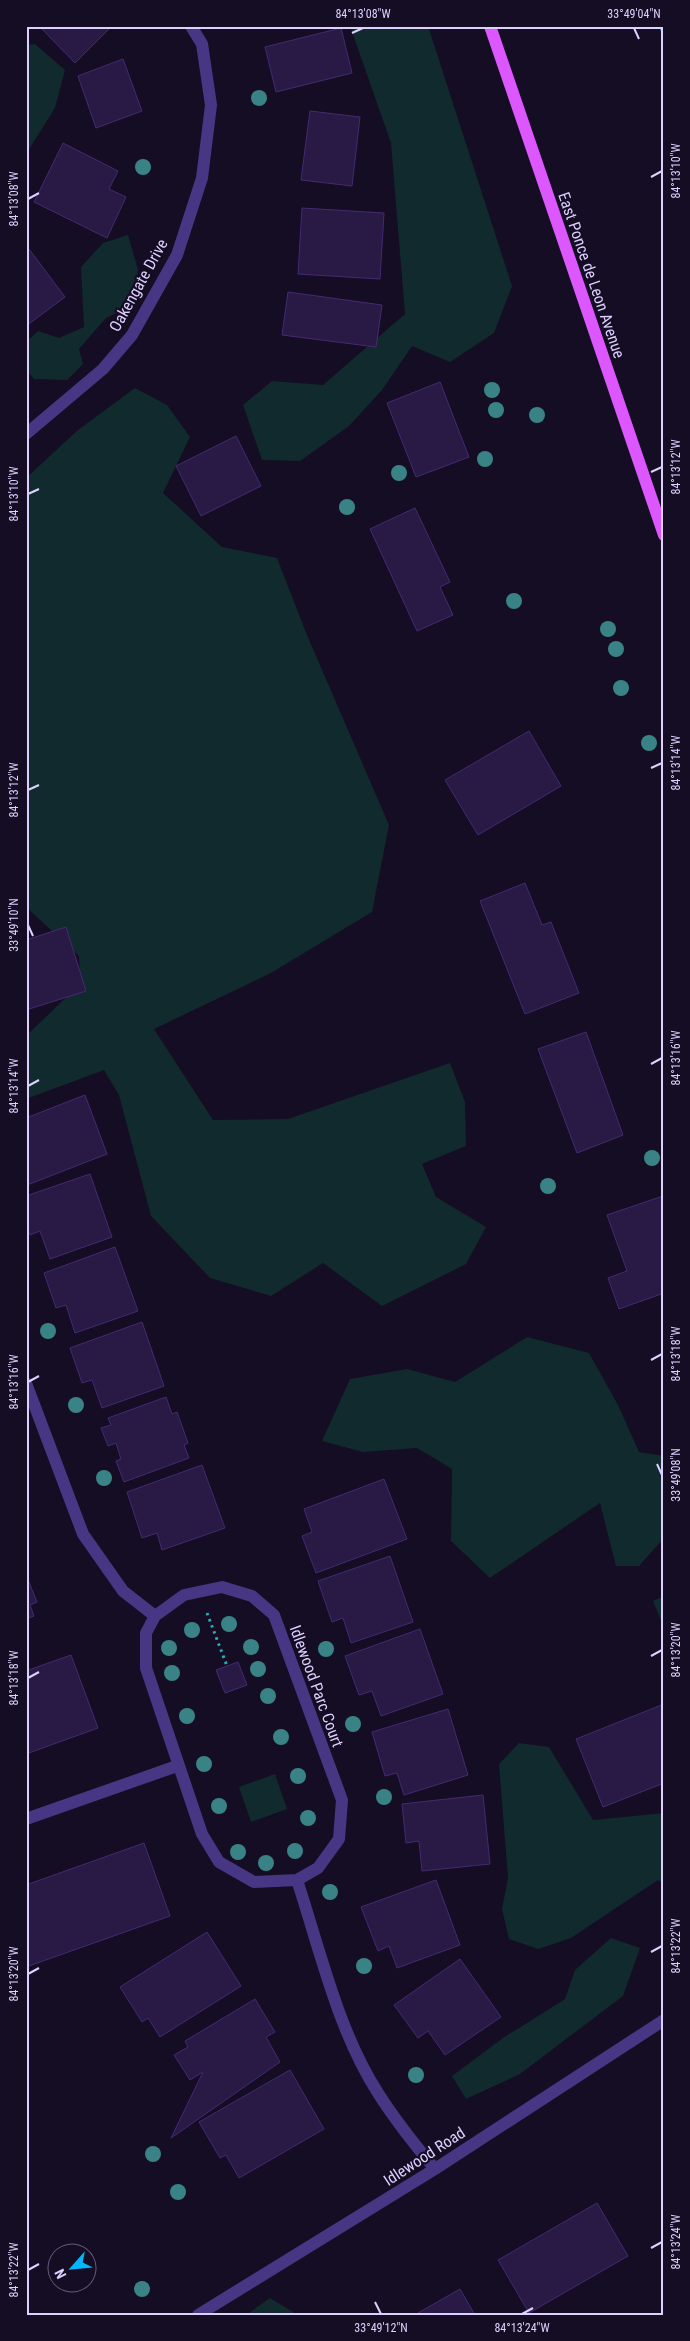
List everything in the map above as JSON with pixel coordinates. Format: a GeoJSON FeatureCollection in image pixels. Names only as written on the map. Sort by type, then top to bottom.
{"type":"FeatureCollection","features":[{"type":"Feature","properties":{"kind":"main road","name":"East Ponce de Leon Avenue"},"geometry":{"type":"LineString","coordinates":[[490,26],[664,535]]}},
{"type":"Feature","properties":{"kind":"street","name":"Oakengate Drive"},"geometry":{"type":"LineString","coordinates":[[26,434],[103,369],[132,335],[177,255],[202,178],[211,104],[202,44],[191,26]]}},
{"type":"Feature","properties":{"kind":"street"},"geometry":{"type":"LineString","coordinates":[[26,1383],[83,1534],[123,1591],[156,1616]]}},
{"type":"Feature","properties":{"kind":"street","name":"Idlewood Parc Court"},"geometry":{"type":"LineString","coordinates":[[222,1587],[252,1596],[274,1615],[342,1800],[339,1839],[318,1868],[297,1880],[254,1882],[219,1862],[202,1834],[177,1766],[146,1668],[146,1634],[156,1616],[184,1595],[222,1587]]}},
{"type":"Feature","properties":{"kind":"street"},"geometry":{"type":"LineString","coordinates":[[26,1819],[177,1766]]}},
{"type":"Feature","properties":{"kind":"street"},"geometry":{"type":"LineString","coordinates":[[297,1880],[343,2022],[359,2057],[377,2092],[435,2169]]}},
{"type":"Feature","properties":{"kind":"street","name":"Idlewood Road"},"geometry":{"type":"LineString","coordinates":[[198,2315],[435,2169],[664,2020]]}},
{"type":"Feature","properties":{"kind":"path"},"geometry":{"type":"LineString","coordinates":[[205,1608],[227,1666]]}},
{"type":"Feature","properties":{"kind":"green space"},"geometry":{"type":"Polygon","coordinates":[[[350,26],[428,26],[512,286],[494,333],[450,362],[412,346],[382,390],[349,426],[300,461],[262,460],[243,405],[272,381],[323,385],[405,314],[391,143],[350,26]]]}},
{"type":"Feature","properties":{"kind":"green space"},"geometry":{"type":"Polygon","coordinates":[[[35,44],[65,70],[55,108],[26,154],[26,45],[35,44]]]}},
{"type":"Feature","properties":{"kind":"green space"},"geometry":{"type":"Polygon","coordinates":[[[128,235],[138,270],[133,305],[106,318],[79,349],[83,364],[67,380],[34,379],[26,369],[26,342],[38,331],[59,338],[84,327],[81,267],[103,243],[128,235]]]}},
{"type":"Feature","properties":{"kind":"green space"},"geometry":{"type":"Polygon","coordinates":[[[135,388],[167,405],[190,437],[163,493],[222,547],[277,558],[307,635],[389,825],[372,912],[271,973],[154,1029],[213,1120],[288,1119],[450,1063],[465,1102],[466,1146],[422,1164],[436,1197],[486,1227],[466,1264],[382,1306],[323,1263],[271,1296],[210,1278],[151,1216],[119,1095],[104,1070],[26,1099],[26,1036],[80,984],[79,956],[26,907],[26,824],[29,795],[26,786],[26,478],[78,430],[135,388]]]}},
{"type":"Feature","properties":{"kind":"green space"},"geometry":{"type":"Polygon","coordinates":[[[527,1337],[589,1353],[618,1405],[639,1452],[664,1456],[664,1538],[639,1566],[616,1566],[600,1503],[490,1578],[451,1541],[452,1469],[417,1448],[363,1452],[322,1441],[350,1379],[407,1369],[455,1382],[527,1337]]]}},
{"type":"Feature","properties":{"kind":"green space"},"geometry":{"type":"Polygon","coordinates":[[[664,1596],[664,1628],[653,1601],[664,1596]]]}},
{"type":"Feature","properties":{"kind":"green space"},"geometry":{"type":"Polygon","coordinates":[[[519,1743],[549,1747],[593,1820],[664,1813],[664,1884],[658,1880],[571,1938],[538,1949],[509,1939],[502,1909],[508,1878],[499,1764],[519,1743]]]}},
{"type":"Feature","properties":{"kind":"green space"},"geometry":{"type":"Polygon","coordinates":[[[275,1774],[287,1809],[251,1822],[239,1787],[275,1774]]]}},
{"type":"Feature","properties":{"kind":"green space"},"geometry":{"type":"Polygon","coordinates":[[[611,1938],[640,1948],[623,1996],[520,2074],[466,2099],[452,2076],[503,2038],[565,1999],[575,1970],[611,1938]]]}},
{"type":"Feature","properties":{"kind":"green space"},"geometry":{"type":"Polygon","coordinates":[[[270,2298],[298,2315],[246,2315],[270,2298]]]}},
{"type":"Feature","properties":{"kind":"building"},"geometry":{"type":"Polygon","coordinates":[[[39,26],[112,26],[75,63],[39,26]]]}},
{"type":"Feature","properties":{"kind":"building"},"geometry":{"type":"Polygon","coordinates":[[[341,28],[352,73],[276,92],[265,47],[341,28]]]}},
{"type":"Feature","properties":{"kind":"building"},"geometry":{"type":"Polygon","coordinates":[[[123,59],[142,111],[96,128],[78,76],[123,59]]]}},
{"type":"Feature","properties":{"kind":"building"},"geometry":{"type":"Polygon","coordinates":[[[310,111],[360,117],[352,186],[301,180],[310,111]]]}},
{"type":"Feature","properties":{"kind":"building"},"geometry":{"type":"Polygon","coordinates":[[[63,143],[118,171],[109,189],[126,197],[107,238],[34,202],[63,143]]]}},
{"type":"Feature","properties":{"kind":"building"},"geometry":{"type":"Polygon","coordinates":[[[302,208],[384,213],[380,279],[298,274],[302,208]]]}},
{"type":"Feature","properties":{"kind":"building"},"geometry":{"type":"Polygon","coordinates":[[[26,245],[65,297],[26,326],[26,245]]]}},
{"type":"Feature","properties":{"kind":"building"},"geometry":{"type":"Polygon","coordinates":[[[288,292],[382,305],[376,347],[282,335],[288,292]]]}},
{"type":"Feature","properties":{"kind":"building"},"geometry":{"type":"Polygon","coordinates":[[[440,382],[469,457],[416,477],[387,403],[440,382]]]}},
{"type":"Feature","properties":{"kind":"building"},"geometry":{"type":"Polygon","coordinates":[[[236,436],[261,486],[201,516],[176,466],[236,436]]]}},
{"type":"Feature","properties":{"kind":"building"},"geometry":{"type":"Polygon","coordinates":[[[415,508],[450,582],[440,587],[453,615],[417,631],[370,529],[415,508]]]}},
{"type":"Feature","properties":{"kind":"building"},"geometry":{"type":"Polygon","coordinates":[[[529,731],[561,786],[478,835],[445,780],[529,731]]]}},
{"type":"Feature","properties":{"kind":"building"},"geometry":{"type":"Polygon","coordinates":[[[525,883],[542,925],[551,922],[579,993],[525,1014],[480,901],[525,883]]]}},
{"type":"Feature","properties":{"kind":"building"},"geometry":{"type":"Polygon","coordinates":[[[66,927],[86,991],[26,1010],[26,940],[66,927]]]}},
{"type":"Feature","properties":{"kind":"building"},"geometry":{"type":"Polygon","coordinates":[[[586,1032],[623,1135],[577,1153],[538,1049],[586,1032]]]}},
{"type":"Feature","properties":{"kind":"building"},"geometry":{"type":"Polygon","coordinates":[[[85,1095],[107,1154],[27,1185],[26,1118],[85,1095]]]}},
{"type":"Feature","properties":{"kind":"building"},"geometry":{"type":"Polygon","coordinates":[[[90,1174],[112,1237],[50,1259],[40,1231],[30,1235],[26,1224],[26,1196],[90,1174]]]}},
{"type":"Feature","properties":{"kind":"building"},"geometry":{"type":"Polygon","coordinates":[[[663,1196],[664,1293],[619,1309],[608,1278],[627,1271],[607,1215],[663,1196]]]}},
{"type":"Feature","properties":{"kind":"building"},"geometry":{"type":"Polygon","coordinates":[[[115,1247],[138,1311],[75,1333],[66,1305],[56,1308],[44,1273],[115,1247]]]}},
{"type":"Feature","properties":{"kind":"building"},"geometry":{"type":"Polygon","coordinates":[[[142,1322],[164,1386],[102,1408],[92,1380],[82,1383],[70,1348],[142,1322]]]}},
{"type":"Feature","properties":{"kind":"building"},"geometry":{"type":"Polygon","coordinates":[[[166,1397],[172,1414],[177,1412],[188,1443],[184,1445],[189,1458],[124,1482],[116,1461],[121,1459],[116,1443],[108,1446],[101,1428],[111,1425],[108,1418],[166,1397]]]}},
{"type":"Feature","properties":{"kind":"building"},"geometry":{"type":"Polygon","coordinates":[[[202,1465],[225,1528],[162,1550],[157,1533],[142,1538],[127,1492],[202,1465]]]}},
{"type":"Feature","properties":{"kind":"building"},"geometry":{"type":"Polygon","coordinates":[[[384,1479],[407,1539],[316,1573],[302,1536],[312,1532],[304,1509],[384,1479]]]}},
{"type":"Feature","properties":{"kind":"building"},"geometry":{"type":"Polygon","coordinates":[[[390,1556],[413,1622],[351,1643],[343,1618],[332,1622],[318,1581],[390,1556]]]}},
{"type":"Feature","properties":{"kind":"building"},"geometry":{"type":"Polygon","coordinates":[[[26,1575],[37,1602],[30,1605],[34,1616],[26,1619],[26,1575]]]}},
{"type":"Feature","properties":{"kind":"building"},"geometry":{"type":"Polygon","coordinates":[[[420,1629],[443,1694],[381,1716],[372,1691],[359,1695],[345,1656],[420,1629]]]}},
{"type":"Feature","properties":{"kind":"building"},"geometry":{"type":"Polygon","coordinates":[[[71,1655],[98,1728],[26,1754],[26,1671],[71,1655]]]}},
{"type":"Feature","properties":{"kind":"building"},"geometry":{"type":"Polygon","coordinates":[[[238,1662],[247,1685],[225,1693],[216,1670],[238,1662]]]}},
{"type":"Feature","properties":{"kind":"building"},"geometry":{"type":"Polygon","coordinates":[[[664,1704],[664,1783],[603,1807],[576,1739],[664,1704]]]}},
{"type":"Feature","properties":{"kind":"building"},"geometry":{"type":"Polygon","coordinates":[[[448,1709],[468,1775],[404,1795],[397,1773],[385,1776],[372,1732],[448,1709]]]}},
{"type":"Feature","properties":{"kind":"building"},"geometry":{"type":"Polygon","coordinates":[[[483,1795],[490,1864],[422,1871],[419,1841],[406,1843],[402,1804],[483,1795]]]}},
{"type":"Feature","properties":{"kind":"building"},"geometry":{"type":"Polygon","coordinates":[[[144,1843],[170,1916],[26,1967],[26,1885],[144,1843]]]}},
{"type":"Feature","properties":{"kind":"building"},"geometry":{"type":"Polygon","coordinates":[[[436,1880],[460,1945],[397,1968],[389,1946],[378,1951],[361,1907],[436,1880]]]}},
{"type":"Feature","properties":{"kind":"building"},"geometry":{"type":"Polygon","coordinates":[[[207,1932],[241,1986],[160,2037],[148,2018],[142,2022],[120,1987],[207,1932]]]}},
{"type":"Feature","properties":{"kind":"building"},"geometry":{"type":"Polygon","coordinates":[[[460,1959],[501,2017],[445,2055],[428,2031],[418,2038],[394,2005],[460,1959]]]}},
{"type":"Feature","properties":{"kind":"building"},"geometry":{"type":"Polygon","coordinates":[[[255,1999],[275,2032],[266,2037],[280,2062],[171,2138],[203,2072],[190,2080],[174,2055],[188,2047],[185,2041],[255,1999]]]}},
{"type":"Feature","properties":{"kind":"building"},"geometry":{"type":"Polygon","coordinates":[[[290,2070],[324,2129],[239,2178],[226,2155],[220,2158],[199,2122],[290,2070]]]}},
{"type":"Feature","properties":{"kind":"building"},"geometry":{"type":"Polygon","coordinates":[[[597,2203],[628,2256],[529,2313],[498,2260],[597,2203]]]}},
{"type":"Feature","properties":{"kind":"building"},"geometry":{"type":"Polygon","coordinates":[[[460,2289],[475,2315],[419,2315],[418,2313],[460,2289]]]}},
{"type":"Feature","properties":{"kind":"railway"},"geometry":{"type":"LineString","coordinates":[[662,26],[664,32]]}}]}
